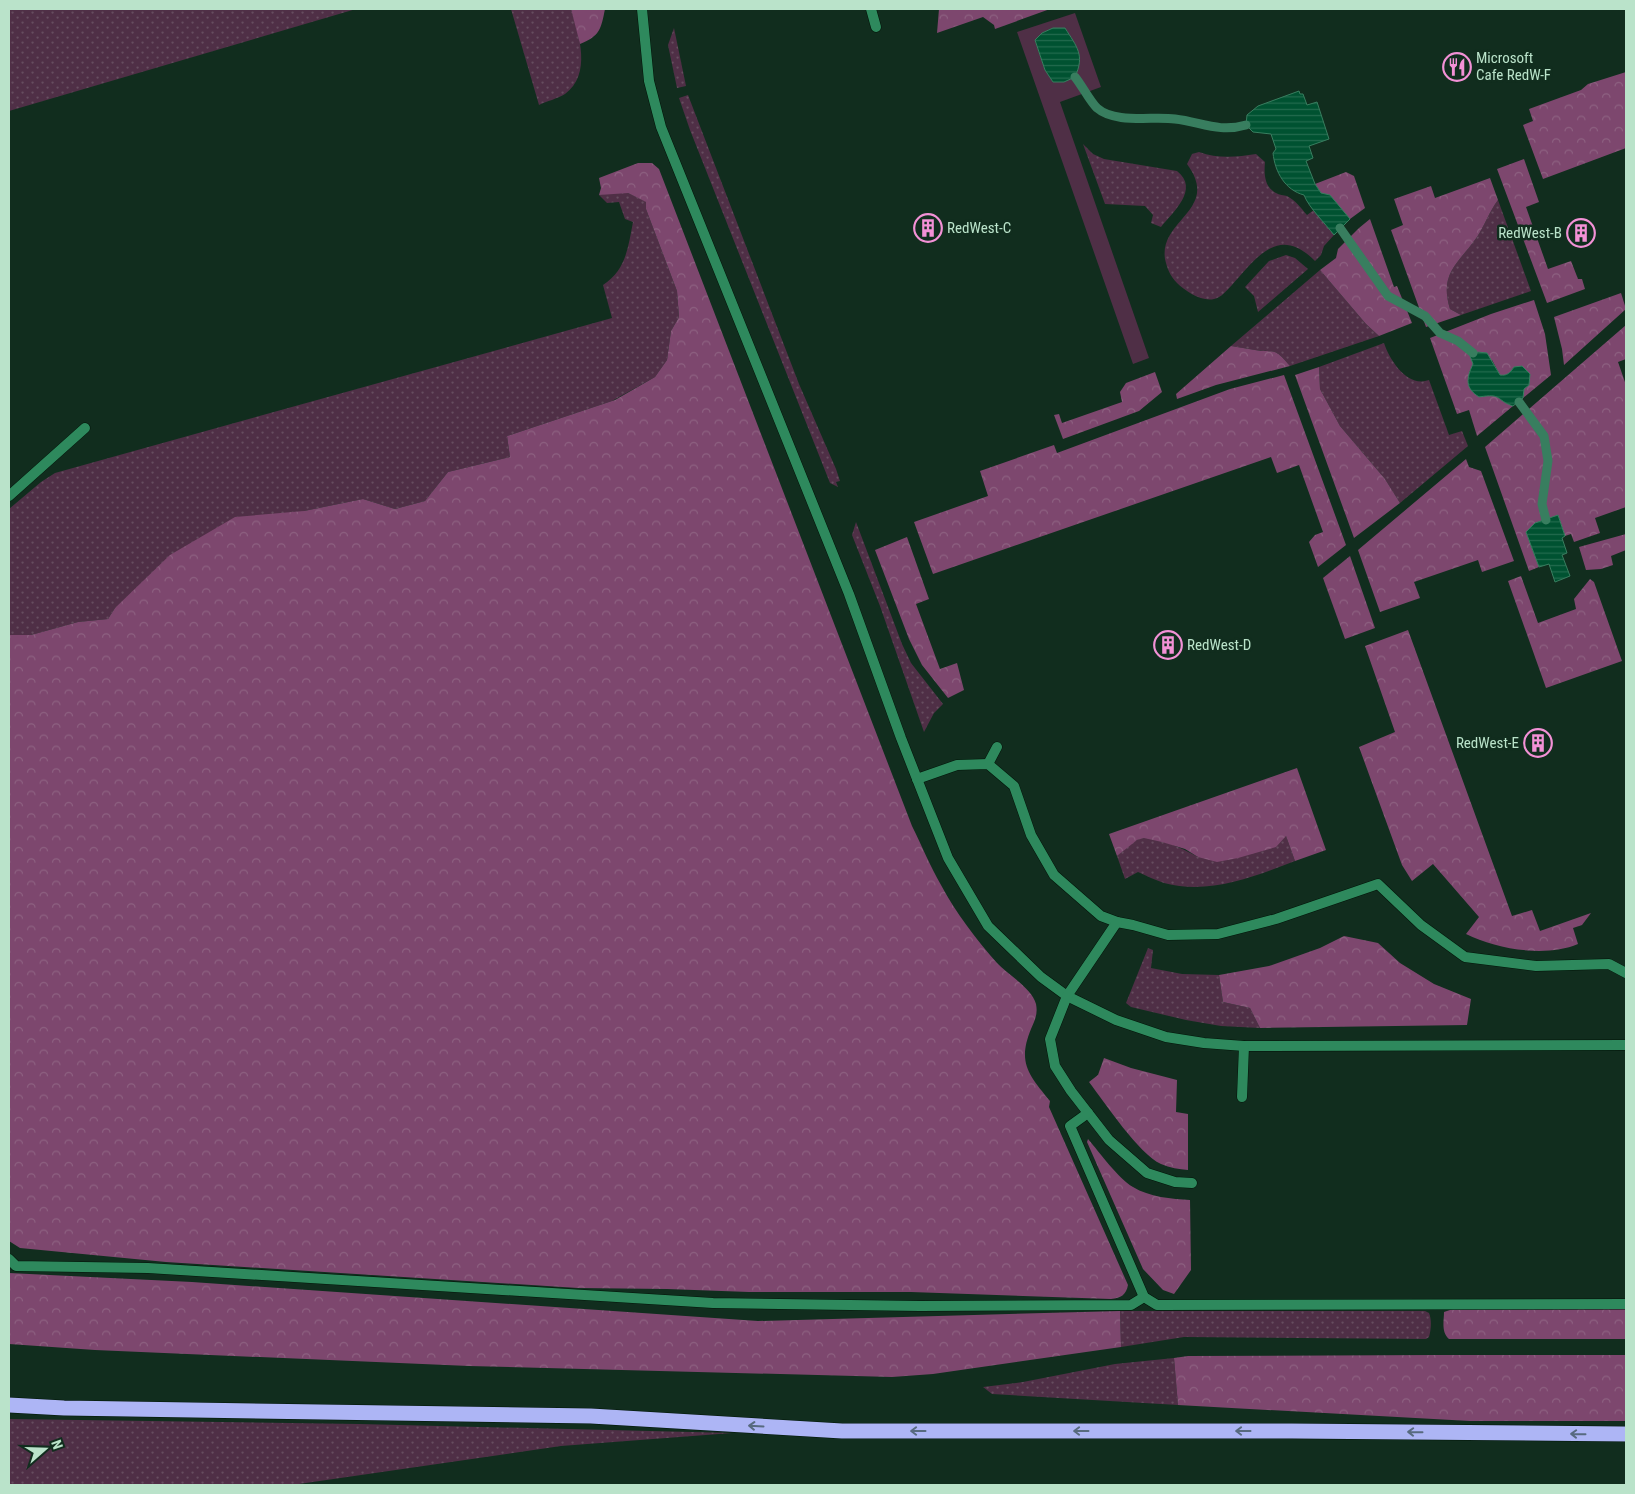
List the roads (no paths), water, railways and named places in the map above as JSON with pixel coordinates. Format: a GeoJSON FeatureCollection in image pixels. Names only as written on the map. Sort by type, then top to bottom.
{"type":"FeatureCollection","features":[{"type":"Feature","properties":{"kind":"highway"},"geometry":{"type":"LineString","coordinates":[[9,1405],[64,1408],[590,1416],[842,1431],[1302,1431],[1626,1434]]}},
{"type":"Feature","properties":{"kind":"lane"},"geometry":{"type":"LineString","coordinates":[[642,9],[649,80],[661,128],[849,594],[948,858],[988,926],[1041,977],[1067,996],[1127,1024],[1166,1037],[1204,1043],[1244,1046],[1626,1046]]}},
{"type":"Feature","properties":{"kind":"lane"},"geometry":{"type":"LineString","coordinates":[[871,9],[876,27]]}},
{"type":"Feature","properties":{"kind":"lane"},"geometry":{"type":"LineString","coordinates":[[9,496],[85,428]]}},
{"type":"Feature","properties":{"kind":"lane"},"geometry":{"type":"LineString","coordinates":[[988,764],[997,748]]}},
{"type":"Feature","properties":{"kind":"lane"},"geometry":{"type":"LineString","coordinates":[[917,779],[957,765],[988,764],[1014,786],[1031,834],[1054,875],[1101,916],[1117,922],[1168,935],[1218,934],[1276,919],[1378,884],[1421,925],[1465,957],[1536,966],[1609,964],[1626,973]]}},
{"type":"Feature","properties":{"kind":"lane"},"geometry":{"type":"LineString","coordinates":[[1117,922],[1067,996],[1050,1039],[1055,1066],[1071,1091],[1109,1140],[1147,1173],[1175,1182],[1192,1183]]}},
{"type":"Feature","properties":{"kind":"lane"},"geometry":{"type":"LineString","coordinates":[[1242,1097],[1244,1046]]}},
{"type":"Feature","properties":{"kind":"lane"},"geometry":{"type":"LineString","coordinates":[[1088,1113],[1070,1126],[1144,1297],[1157,1305],[1626,1304]]}},
{"type":"Feature","properties":{"kind":"lane"},"geometry":{"type":"LineString","coordinates":[[9,1259],[16,1266],[148,1268],[712,1303],[920,1306],[1131,1305],[1144,1297]]}},
{"type":"Feature","properties":{"kind":"waterway"},"geometry":{"type":"LineString","coordinates":[[1075,77],[1097,108],[1114,116],[1124,118],[1166,118],[1227,128],[1246,125]]}},
{"type":"Feature","properties":{"kind":"waterway"},"geometry":{"type":"LineString","coordinates":[[1340,228],[1388,296],[1425,316],[1440,333],[1458,341],[1473,353]]}},
{"type":"Feature","properties":{"kind":"waterway"},"geometry":{"type":"LineString","coordinates":[[1519,402],[1544,436],[1548,461],[1542,504],[1546,520]]}},
{"type":"Feature","properties":{"kind":"place","name":"Microsoft Cafe RedW-F"},"geometry":{"type":"Point","coordinates":[1457,67]}},
{"type":"Feature","properties":{"kind":"place","name":"RedWest-C"},"geometry":{"type":"Point","coordinates":[928,228]}},
{"type":"Feature","properties":{"kind":"place","name":"RedWest-B"},"geometry":{"type":"Point","coordinates":[1581,233]}},
{"type":"Feature","properties":{"kind":"place","name":"RedWest-D"},"geometry":{"type":"Point","coordinates":[1168,645]}},
{"type":"Feature","properties":{"kind":"place","name":"RedWest-E"},"geometry":{"type":"Point","coordinates":[1538,743]}}]}
